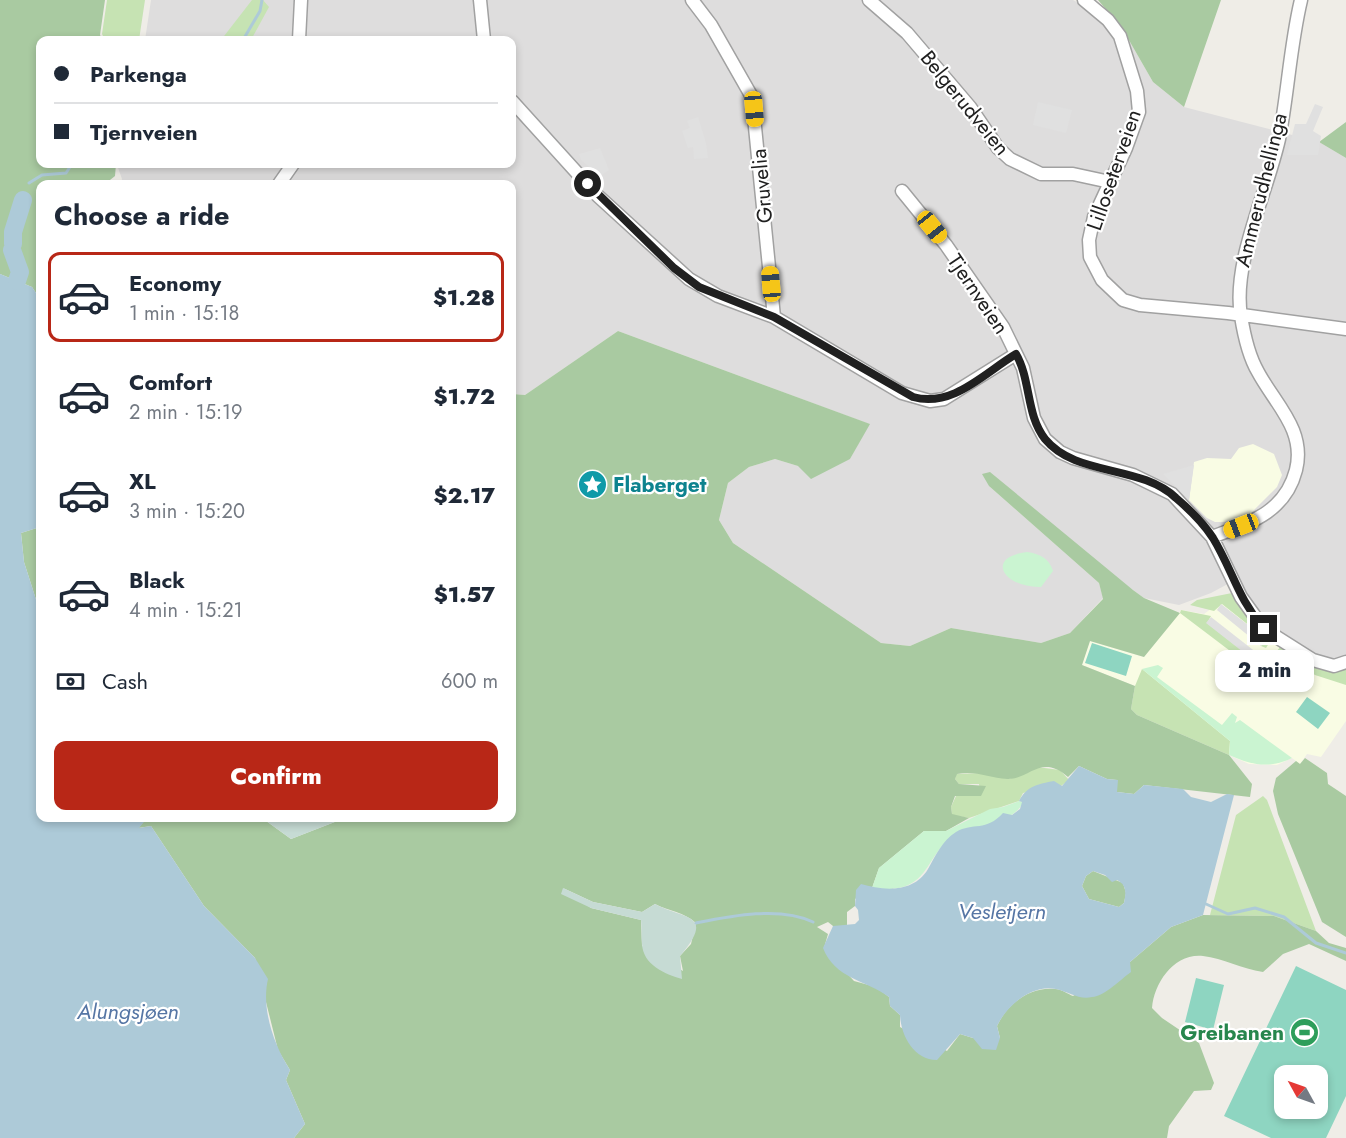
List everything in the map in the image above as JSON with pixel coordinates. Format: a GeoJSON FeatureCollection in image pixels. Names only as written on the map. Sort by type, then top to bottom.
{"type":"FeatureCollection","features":[{"type":"Feature","properties":{"kind":"street"},"geometry":{"type":"LineString","coordinates":[[298,36],[301,0]]}},
{"type":"Feature","properties":{"kind":"street"},"geometry":{"type":"LineString","coordinates":[[480,0],[484,36]]}},
{"type":"Feature","properties":{"kind":"street","name":"Gruvelia"},"geometry":{"type":"LineString","coordinates":[[692,0],[711,25],[752,97],[774,317]]}},
{"type":"Feature","properties":{"kind":"street","name":"Belgerudveien"},"geometry":{"type":"LineString","coordinates":[[869,0],[907,33],[970,107],[998,148],[1010,159],[1041,174],[1073,174],[1110,182]]}},
{"type":"Feature","properties":{"kind":"street","name":"Lilloseterveien"},"geometry":{"type":"LineString","coordinates":[[1084,0],[1108,20],[1119,36],[1137,91],[1138,111],[1126,148],[1094,217],[1089,240],[1090,257],[1102,280],[1123,300],[1140,305],[1346,329]]}},
{"type":"Feature","properties":{"kind":"street","name":"Ammerudhellinga"},"geometry":{"type":"LineString","coordinates":[[1212,537],[1268,514],[1284,498],[1297,469],[1298,446],[1294,431],[1255,365],[1241,315],[1239,273],[1279,139],[1300,0]]}},
{"type":"Feature","properties":{"kind":"street"},"geometry":{"type":"LineString","coordinates":[[516,105],[598,196],[674,268],[699,287],[774,317],[902,393],[930,401],[950,397],[1016,354]]}},
{"type":"Feature","properties":{"kind":"street","name":"Tjernveien"},"geometry":{"type":"LineString","coordinates":[[903,191],[946,245],[1003,327],[1030,389],[1034,418],[1039,430],[1053,446],[1073,458],[1133,475],[1166,490],[1212,537],[1240,597],[1264,629],[1313,660],[1334,666],[1346,662]]}},
{"type":"Feature","properties":{"kind":"shaded area"},"geometry":{"type":"Polygon","coordinates":[[[151,0],[1073,0],[1122,28],[1153,82],[1184,107],[1319,142],[1346,158],[1346,661],[1327,660],[1280,635],[1253,607],[1237,579],[1211,593],[1179,605],[1144,598],[989,486],[1099,583],[1103,598],[1070,633],[1041,643],[951,628],[910,646],[881,643],[733,543],[719,520],[728,483],[749,467],[775,459],[798,466],[850,459],[869,424],[618,331],[525,395],[516,394],[516,180],[122,180],[118,168],[516,168],[516,36],[146,36],[151,0]]]}},
{"type":"Feature","properties":{"kind":"shaded area"},"geometry":{"type":"Polygon","coordinates":[[[1038,102],[1072,110],[1066,133],[1033,125],[1038,102]]]}},
{"type":"Feature","properties":{"kind":"shaded area"},"geometry":{"type":"Polygon","coordinates":[[[1315,104],[1323,107],[1313,131],[1321,136],[1318,155],[1287,155],[1295,124],[1306,124],[1315,104]]]}},
{"type":"Feature","properties":{"kind":"shaded area"},"geometry":{"type":"Polygon","coordinates":[[[698,117],[708,158],[694,159],[693,147],[688,148],[682,131],[690,128],[687,121],[698,117]]]}},
{"type":"Feature","properties":{"kind":"shaded area"},"geometry":{"type":"Polygon","coordinates":[[[600,148],[609,170],[600,176],[581,160],[579,154],[600,148]]]}},
{"type":"Feature","properties":{"kind":"shaded area"},"geometry":{"type":"Polygon","coordinates":[[[1253,444],[1274,454],[1282,475],[1277,487],[1250,514],[1225,522],[1215,522],[1207,518],[1189,500],[1194,462],[1207,458],[1231,459],[1239,448],[1253,444]]]}},
{"type":"Feature","properties":{"kind":"shaded area"},"geometry":{"type":"Polygon","coordinates":[[[1194,465],[1189,500],[1163,474],[1194,465]]]}},
{"type":"Feature","properties":{"kind":"shaded area"},"geometry":{"type":"Polygon","coordinates":[[[1232,593],[1256,627],[1281,647],[1299,657],[1346,666],[1346,721],[1321,757],[1307,754],[1300,764],[1292,758],[1277,765],[1249,764],[1229,755],[1135,686],[1082,665],[1090,641],[1144,657],[1181,610],[1204,614],[1232,593]]]}},
{"type":"Feature","properties":{"kind":"shaded area"},"geometry":{"type":"Polygon","coordinates":[[[1221,604],[1266,639],[1261,646],[1217,610],[1221,604]]]}},
{"type":"Feature","properties":{"kind":"shaded area"},"geometry":{"type":"Polygon","coordinates":[[[1211,617],[1257,653],[1252,659],[1206,623],[1211,617]]]}},
{"type":"Feature","properties":{"kind":"shaded area"},"geometry":{"type":"Polygon","coordinates":[[[268,822],[335,822],[291,839],[268,822]]]}},
{"type":"Feature","properties":{"kind":"shaded area"},"geometry":{"type":"Polygon","coordinates":[[[563,888],[593,902],[642,912],[655,904],[692,920],[696,925],[696,932],[680,956],[682,979],[662,971],[646,958],[642,944],[641,920],[591,908],[561,894],[563,888]]]}},
{"type":"Feature","properties":{"kind":"green space"},"geometry":{"type":"Polygon","coordinates":[[[0,0],[105,0],[101,36],[36,36],[36,168],[116,168],[115,176],[110,180],[36,180],[36,293],[32,287],[0,274],[0,0]]]}},
{"type":"Feature","properties":{"kind":"green space"},"geometry":{"type":"Polygon","coordinates":[[[107,0],[145,0],[140,36],[103,36],[107,0]]]}},
{"type":"Feature","properties":{"kind":"green space"},"geometry":{"type":"Polygon","coordinates":[[[252,0],[263,0],[269,7],[253,36],[224,36],[252,0]]]}},
{"type":"Feature","properties":{"kind":"green space"},"geometry":{"type":"Polygon","coordinates":[[[1098,0],[1221,0],[1184,107],[1153,82],[1122,28],[1098,0]]]}},
{"type":"Feature","properties":{"kind":"green space"},"geometry":{"type":"Polygon","coordinates":[[[1346,122],[1346,158],[1319,142],[1346,122]]]}},
{"type":"Feature","properties":{"kind":"green space"},"geometry":{"type":"Polygon","coordinates":[[[618,331],[870,424],[850,459],[811,479],[798,466],[775,459],[749,467],[728,483],[719,520],[733,543],[881,643],[910,646],[951,628],[1041,643],[1070,633],[1103,599],[1099,583],[989,486],[982,474],[990,472],[1133,590],[1144,598],[1180,613],[1144,657],[1090,641],[1082,665],[1135,686],[1131,709],[1137,715],[1229,755],[1252,784],[1250,797],[1144,785],[1134,794],[1117,792],[1117,780],[1107,779],[1079,766],[1068,777],[1050,767],[1043,767],[1022,776],[1007,779],[976,774],[957,774],[955,779],[959,784],[986,786],[981,796],[955,796],[951,807],[952,814],[969,818],[946,831],[924,831],[879,868],[872,888],[855,899],[855,906],[847,912],[847,926],[833,926],[828,922],[817,927],[828,934],[824,948],[854,981],[876,987],[889,997],[890,1006],[900,1015],[900,1027],[947,1051],[960,1034],[973,1038],[1000,1038],[997,1026],[1001,1018],[1020,998],[1037,990],[1046,989],[1060,990],[1073,996],[1130,962],[1171,927],[1203,915],[1274,916],[1316,931],[1329,943],[1346,948],[1346,961],[1309,944],[1283,954],[1263,972],[1218,959],[1193,956],[1183,959],[1167,972],[1157,989],[1152,1008],[1162,1018],[1199,1043],[1214,1083],[1211,1090],[1194,1091],[1169,1126],[1167,1138],[294,1138],[305,1124],[286,1080],[290,1070],[278,1050],[255,958],[204,906],[151,826],[138,828],[143,822],[268,822],[291,839],[335,822],[516,822],[516,394],[525,395],[618,331]],[[563,888],[591,908],[641,920],[642,946],[683,971],[680,956],[691,944],[696,923],[681,914],[655,904],[642,912],[593,902],[563,888]]]}},
{"type":"Feature","properties":{"kind":"green space"},"geometry":{"type":"Polygon","coordinates":[[[36,528],[36,600],[24,562],[21,533],[36,528]]]}},
{"type":"Feature","properties":{"kind":"green space"},"geometry":{"type":"Polygon","coordinates":[[[1027,552],[1043,557],[1053,571],[1041,587],[1017,583],[1004,572],[1003,566],[1006,560],[1014,555],[1027,552]]]}},
{"type":"Feature","properties":{"kind":"green space"},"geometry":{"type":"Polygon","coordinates":[[[1232,593],[1246,614],[1271,640],[1266,648],[1261,646],[1266,639],[1222,604],[1214,611],[1190,605],[1197,600],[1232,593]]]}},
{"type":"Feature","properties":{"kind":"green space"},"geometry":{"type":"Polygon","coordinates":[[[1181,610],[1211,616],[1207,623],[1252,658],[1258,651],[1261,657],[1250,666],[1180,613],[1181,610]]]}},
{"type":"Feature","properties":{"kind":"green space"},"geometry":{"type":"Polygon","coordinates":[[[1092,643],[1132,656],[1126,676],[1085,663],[1092,643]]]}},
{"type":"Feature","properties":{"kind":"green space"},"geometry":{"type":"Polygon","coordinates":[[[1280,647],[1299,657],[1346,666],[1346,685],[1315,675],[1304,667],[1300,672],[1282,665],[1270,680],[1264,676],[1263,670],[1280,647]]]}},
{"type":"Feature","properties":{"kind":"green space"},"geometry":{"type":"Polygon","coordinates":[[[1158,665],[1163,668],[1157,677],[1222,725],[1232,713],[1237,717],[1235,723],[1240,720],[1292,758],[1268,765],[1245,761],[1229,755],[1230,741],[1142,669],[1158,665]]]}},
{"type":"Feature","properties":{"kind":"green space"},"geometry":{"type":"Polygon","coordinates":[[[1142,669],[1230,741],[1229,755],[1137,715],[1131,709],[1135,686],[1142,669]]]}},
{"type":"Feature","properties":{"kind":"green space"},"geometry":{"type":"Polygon","coordinates":[[[1307,697],[1330,713],[1318,729],[1296,712],[1307,697]]]}},
{"type":"Feature","properties":{"kind":"green space"},"geometry":{"type":"Polygon","coordinates":[[[1305,758],[1327,773],[1328,784],[1346,796],[1346,937],[1322,922],[1278,814],[1273,791],[1276,778],[1296,761],[1300,764],[1305,758]]]}},
{"type":"Feature","properties":{"kind":"green space"},"geometry":{"type":"Polygon","coordinates":[[[1037,767],[1060,770],[1069,780],[1061,786],[1023,793],[1019,801],[969,818],[952,815],[951,807],[956,796],[981,796],[979,784],[959,784],[955,779],[956,774],[981,773],[1009,779],[1037,767]]]}},
{"type":"Feature","properties":{"kind":"green space"},"geometry":{"type":"Polygon","coordinates":[[[1263,796],[1267,800],[1316,931],[1274,916],[1210,915],[1236,815],[1263,796]]]}},
{"type":"Feature","properties":{"kind":"green space"},"geometry":{"type":"Polygon","coordinates":[[[1019,801],[1023,802],[1020,807],[1005,819],[978,828],[967,828],[952,836],[919,878],[908,885],[893,889],[872,888],[879,868],[924,831],[946,831],[990,809],[1019,801]]]}},
{"type":"Feature","properties":{"kind":"green space"},"geometry":{"type":"Polygon","coordinates":[[[1093,871],[1123,883],[1126,893],[1124,903],[1119,907],[1089,899],[1082,886],[1086,876],[1093,871]]]}},
{"type":"Feature","properties":{"kind":"green space","name":"Greibanen"},"geometry":{"type":"Polygon","coordinates":[[[1296,966],[1346,990],[1346,1096],[1326,1138],[1271,1138],[1224,1116],[1296,966]]]}},
{"type":"Feature","properties":{"kind":"green space"},"geometry":{"type":"Polygon","coordinates":[[[1196,978],[1224,985],[1213,1030],[1185,1022],[1196,978]]]}},
{"type":"Feature","properties":{"kind":"water","name":"Alungsjøen"},"geometry":{"type":"Polygon","coordinates":[[[0,274],[32,287],[36,293],[36,528],[21,533],[24,562],[36,600],[36,822],[144,822],[139,828],[151,826],[204,906],[255,958],[268,979],[266,1002],[270,1026],[290,1070],[286,1080],[305,1124],[294,1138],[0,1138],[0,274]]]}},
{"type":"Feature","properties":{"kind":"water","name":"Vesletjern"},"geometry":{"type":"Polygon","coordinates":[[[1079,766],[1107,779],[1118,780],[1117,792],[1134,794],[1144,785],[1183,789],[1191,797],[1211,802],[1227,794],[1234,795],[1203,915],[1171,927],[1130,962],[1131,972],[1102,994],[1083,997],[1047,988],[1021,998],[1001,1018],[997,1026],[1000,1038],[996,1050],[982,1049],[973,1038],[960,1034],[937,1060],[922,1056],[915,1051],[906,1038],[900,1015],[890,1006],[889,997],[843,973],[828,958],[823,948],[833,926],[855,924],[859,920],[855,906],[856,890],[861,884],[889,889],[907,886],[922,877],[943,844],[956,832],[968,827],[991,823],[1003,813],[1012,815],[1020,809],[1022,802],[1019,801],[1022,796],[1034,786],[1054,781],[1062,786],[1079,766]],[[1093,871],[1086,876],[1082,886],[1089,899],[1119,907],[1124,903],[1124,887],[1117,880],[1112,882],[1105,875],[1093,871]]]}},
{"type":"Feature","properties":{"kind":"waterway"},"geometry":{"type":"LineString","coordinates":[[245,36],[260,11],[262,0]]}},
{"type":"Feature","properties":{"kind":"waterway"},"geometry":{"type":"LineString","coordinates":[[29,183],[42,175],[66,173],[69,168]]}},
{"type":"Feature","properties":{"kind":"waterway"},"geometry":{"type":"LineString","coordinates":[[13,244],[13,232],[23,200]]}},
{"type":"Feature","properties":{"kind":"waterway"},"geometry":{"type":"LineString","coordinates":[[12,250],[20,272],[17,281]]}},
{"type":"Feature","properties":{"kind":"waterway"},"geometry":{"type":"LineString","coordinates":[[1206,904],[1228,914],[1255,908],[1284,917],[1316,943],[1346,953]]}},
{"type":"Feature","properties":{"kind":"waterway"},"geometry":{"type":"LineString","coordinates":[[696,923],[740,915],[771,913],[786,914],[813,922]]}},
{"type":"Feature","properties":{"kind":"place","name":"Flaberget"},"geometry":{"type":"Point","coordinates":[592,485]}},
{"type":"Feature","properties":{"kind":"place","name":"Greibanen"},"geometry":{"type":"Point","coordinates":[1305,1033]}},
{"type":"Feature","properties":{"kind":"route"},"geometry":{"type":"LineString","coordinates":[[588,184],[674,268],[699,287],[774,317],[902,393],[930,401],[944,399],[961,391],[1016,354],[1030,389],[1034,418],[1045,439],[1060,452],[1073,458],[1133,475],[1159,486],[1177,498],[1212,537],[1240,597],[1264,629]]}}]}
